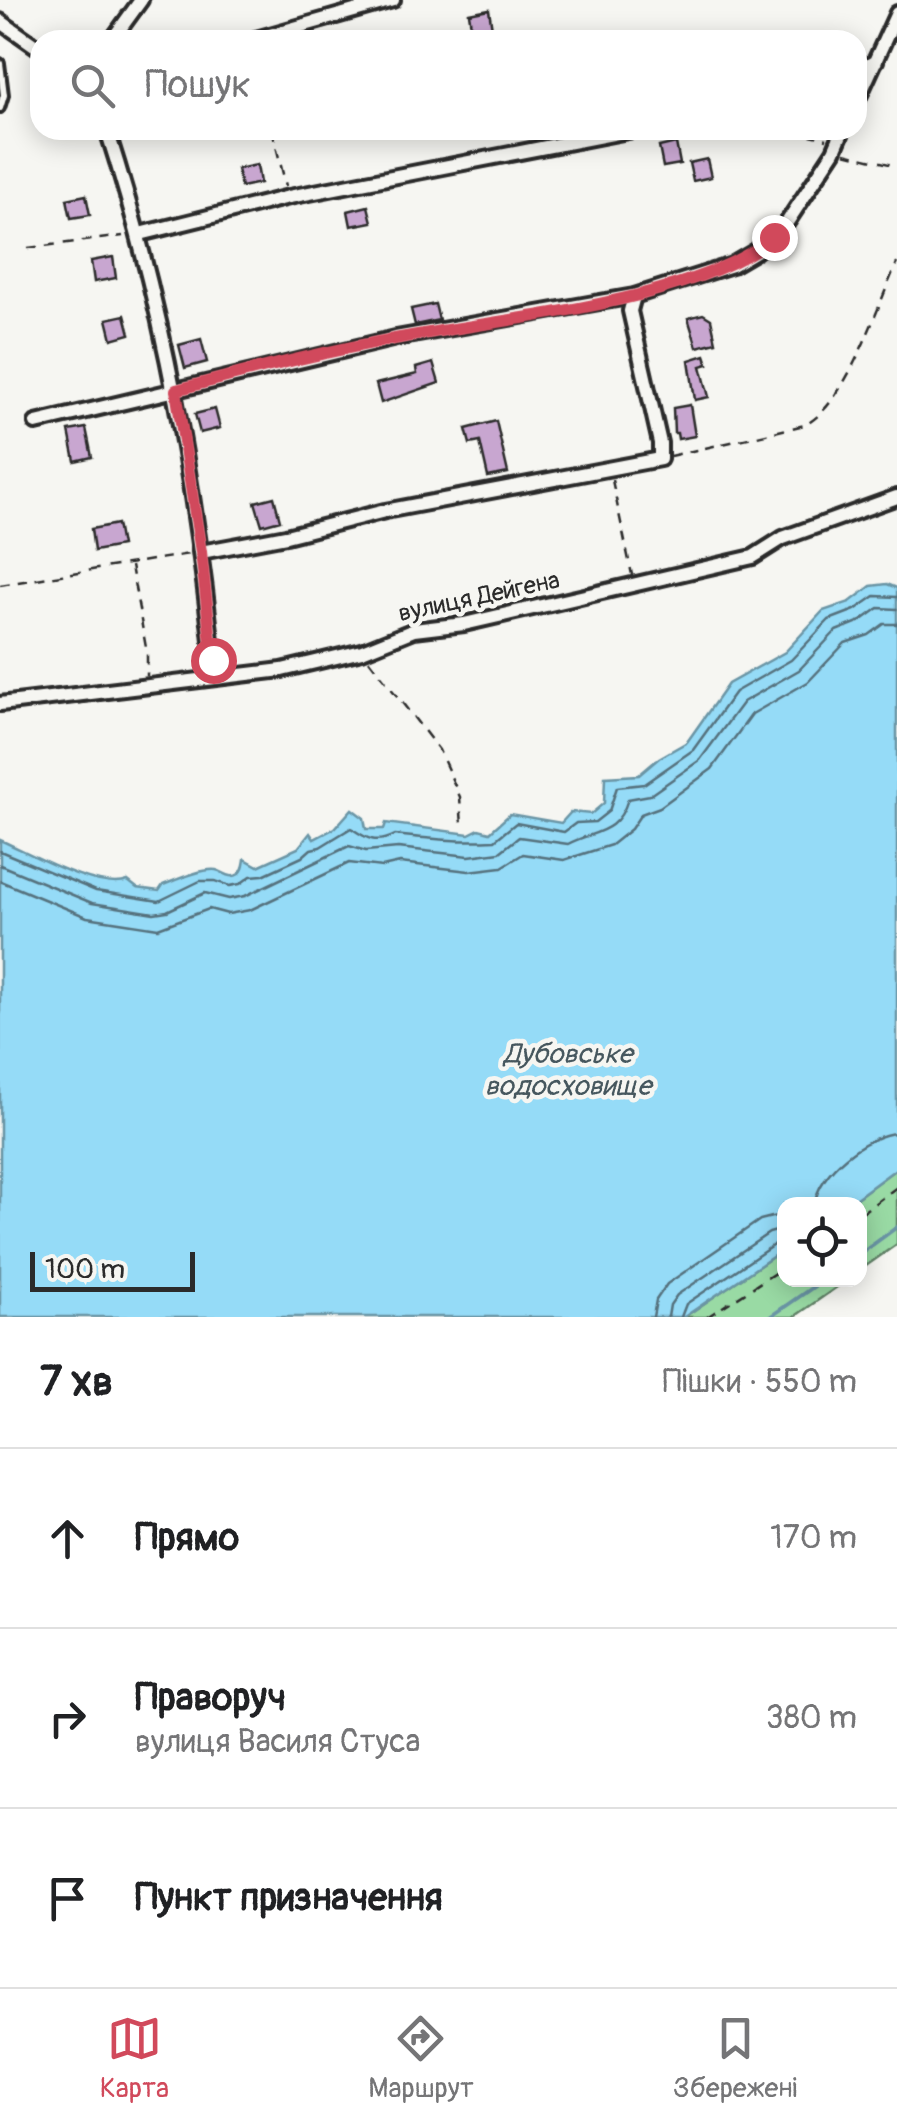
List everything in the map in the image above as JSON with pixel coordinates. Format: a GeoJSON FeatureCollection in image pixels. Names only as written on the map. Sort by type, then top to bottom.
{"type":"FeatureCollection","features":[{"type":"Feature","properties":{"kind":"street"},"geometry":{"type":"LineString","coordinates":[[119,30],[141,0]]}},
{"type":"Feature","properties":{"kind":"street"},"geometry":{"type":"LineString","coordinates":[[287,30],[392,0]]}},
{"type":"Feature","properties":{"kind":"street"},"geometry":{"type":"LineString","coordinates":[[867,80],[897,13]]}},
{"type":"Feature","properties":{"kind":"street"},"geometry":{"type":"LineString","coordinates":[[0,20],[30,42]]}},
{"type":"Feature","properties":{"kind":"street"},"geometry":{"type":"LineString","coordinates":[[867,66],[876,61]]}},
{"type":"Feature","properties":{"kind":"street"},"geometry":{"type":"LineString","coordinates":[[110,140],[140,234],[176,390],[201,552],[215,678]]}},
{"type":"Feature","properties":{"kind":"street"},"geometry":{"type":"LineString","coordinates":[[140,234],[289,198],[583,140]]}},
{"type":"Feature","properties":{"kind":"street"},"geometry":{"type":"LineString","coordinates":[[36,423],[396,338],[634,296],[732,264],[756,251],[786,224],[839,141]]}},
{"type":"Feature","properties":{"kind":"street"},"geometry":{"type":"LineString","coordinates":[[201,552],[384,511],[660,460],[660,443],[630,311],[634,296]]}},
{"type":"Feature","properties":{"kind":"street","name":"вулиця Дейгена"},"geometry":{"type":"LineString","coordinates":[[0,704],[282,670],[362,651],[414,630],[464,624],[753,556],[783,538],[897,498]]}},
{"type":"Feature","properties":{"kind":"lane"},"geometry":{"type":"LineString","coordinates":[[0,63],[4,96],[0,108]]}},
{"type":"Feature","properties":{"kind":"path"},"geometry":{"type":"LineString","coordinates":[[274,140],[289,198]]}},
{"type":"Feature","properties":{"kind":"path"},"geometry":{"type":"LineString","coordinates":[[839,141],[897,166]]}},
{"type":"Feature","properties":{"kind":"path"},"geometry":{"type":"LineString","coordinates":[[28,248],[140,234]]}},
{"type":"Feature","properties":{"kind":"path"},"geometry":{"type":"LineString","coordinates":[[660,460],[806,425],[821,416],[852,367],[897,263]]}},
{"type":"Feature","properties":{"kind":"path"},"geometry":{"type":"LineString","coordinates":[[610,470],[634,586]]}},
{"type":"Feature","properties":{"kind":"path"},"geometry":{"type":"LineString","coordinates":[[0,584],[201,552]]}},
{"type":"Feature","properties":{"kind":"path"},"geometry":{"type":"LineString","coordinates":[[131,564],[148,652],[145,686]]}},
{"type":"Feature","properties":{"kind":"path"},"geometry":{"type":"LineString","coordinates":[[362,651],[440,750],[460,796],[462,826]]}},
{"type":"Feature","properties":{"kind":"path"},"geometry":{"type":"LineString","coordinates":[[867,1209],[897,1187]]}},
{"type":"Feature","properties":{"kind":"path"},"geometry":{"type":"LineString","coordinates":[[707,1317],[777,1272]]}},
{"type":"Feature","properties":{"kind":"green space"},"geometry":{"type":"Polygon","coordinates":[[[897,1168],[897,1244],[867,1265],[867,1197],[858,1197],[897,1168]]]}},
{"type":"Feature","properties":{"kind":"green space"},"geometry":{"type":"Polygon","coordinates":[[[777,1254],[777,1287],[837,1287],[794,1317],[684,1317],[777,1254]]]}},
{"type":"Feature","properties":{"kind":"water","name":"Дубовське водосховище"},"geometry":{"type":"Polygon","coordinates":[[[887,584],[897,588],[897,1168],[858,1197],[777,1197],[777,1254],[684,1317],[0,1317],[0,840],[82,876],[115,883],[128,881],[137,888],[159,891],[163,885],[204,871],[236,876],[245,859],[258,866],[298,848],[310,833],[314,839],[335,828],[352,809],[364,818],[366,829],[384,829],[386,823],[469,834],[479,829],[490,832],[510,814],[561,823],[571,812],[591,814],[604,803],[605,777],[639,775],[687,742],[728,684],[785,652],[823,611],[850,602],[871,586],[887,584]]]}},
{"type":"Feature","properties":{"kind":"building"},"geometry":{"type":"Polygon","coordinates":[[[489,9],[492,29],[472,30],[469,13],[489,9]]]}},
{"type":"Feature","properties":{"kind":"building"},"geometry":{"type":"Polygon","coordinates":[[[676,143],[680,164],[663,167],[659,147],[676,143]]]}},
{"type":"Feature","properties":{"kind":"building"},"geometry":{"type":"Polygon","coordinates":[[[707,159],[711,177],[693,181],[689,163],[707,159]]]}},
{"type":"Feature","properties":{"kind":"building"},"geometry":{"type":"Polygon","coordinates":[[[257,165],[260,183],[241,187],[237,169],[257,165]]]}},
{"type":"Feature","properties":{"kind":"building"},"geometry":{"type":"Polygon","coordinates":[[[86,195],[90,215],[71,218],[67,199],[86,195]]]}},
{"type":"Feature","properties":{"kind":"building"},"geometry":{"type":"Polygon","coordinates":[[[368,206],[372,222],[351,226],[348,211],[368,206]]]}},
{"type":"Feature","properties":{"kind":"building"},"geometry":{"type":"Polygon","coordinates":[[[113,257],[116,278],[94,282],[91,261],[113,257]]]}},
{"type":"Feature","properties":{"kind":"building"},"geometry":{"type":"Polygon","coordinates":[[[435,304],[439,320],[415,325],[411,309],[435,304]]]}},
{"type":"Feature","properties":{"kind":"building"},"geometry":{"type":"Polygon","coordinates":[[[703,314],[711,319],[716,342],[697,347],[688,318],[703,314]]]}},
{"type":"Feature","properties":{"kind":"building"},"geometry":{"type":"Polygon","coordinates":[[[125,315],[130,334],[112,339],[107,319],[125,315]]]}},
{"type":"Feature","properties":{"kind":"building"},"geometry":{"type":"Polygon","coordinates":[[[201,339],[207,362],[185,368],[179,345],[201,339]]]}},
{"type":"Feature","properties":{"kind":"building"},"geometry":{"type":"Polygon","coordinates":[[[705,355],[708,364],[701,366],[709,397],[695,400],[689,360],[705,355]]]}},
{"type":"Feature","properties":{"kind":"building"},"geometry":{"type":"Polygon","coordinates":[[[433,363],[439,383],[381,403],[376,384],[417,374],[416,368],[433,363]]]}},
{"type":"Feature","properties":{"kind":"building"},"geometry":{"type":"Polygon","coordinates":[[[690,405],[695,436],[678,439],[673,408],[690,405]]]}},
{"type":"Feature","properties":{"kind":"building"},"geometry":{"type":"Polygon","coordinates":[[[215,409],[220,428],[200,433],[195,414],[215,409]]]}},
{"type":"Feature","properties":{"kind":"building"},"geometry":{"type":"Polygon","coordinates":[[[496,421],[508,473],[488,477],[480,442],[470,444],[466,429],[496,421]]]}},
{"type":"Feature","properties":{"kind":"building"},"geometry":{"type":"Polygon","coordinates":[[[86,428],[92,457],[75,461],[69,431],[86,428]]]}},
{"type":"Feature","properties":{"kind":"building"},"geometry":{"type":"Polygon","coordinates":[[[274,497],[280,520],[262,525],[255,502],[274,497]]]}},
{"type":"Feature","properties":{"kind":"building"},"geometry":{"type":"Polygon","coordinates":[[[117,524],[121,546],[94,551],[91,529],[117,524]]]}},
{"type":"Feature","properties":{"kind":"waterway"},"geometry":{"type":"LineString","coordinates":[[867,1249],[897,1227]]}},
{"type":"Feature","properties":{"kind":"waterway"},"geometry":{"type":"LineString","coordinates":[[770,1317],[813,1287]]}},
{"type":"Feature","properties":{"kind":"route"},"geometry":{"type":"LineString","coordinates":[[213,660],[176,390],[396,338],[634,296],[732,264],[774,237]]}}]}
